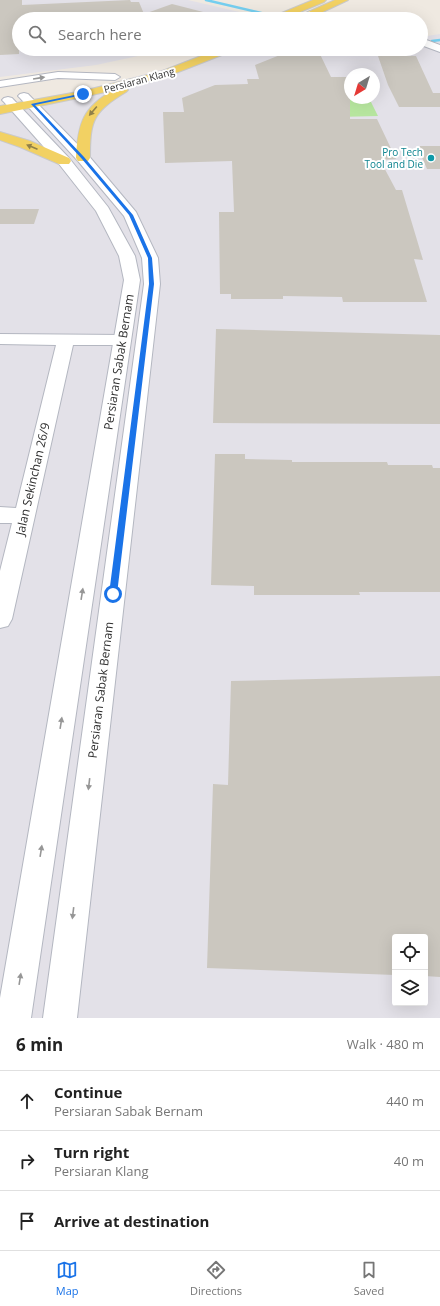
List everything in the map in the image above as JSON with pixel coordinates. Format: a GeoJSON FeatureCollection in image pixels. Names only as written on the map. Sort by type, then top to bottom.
{"type":"FeatureCollection","features":[{"type":"Feature","properties":{"kind":"main road"},"geometry":{"type":"LineString","coordinates":[[302,12],[321,0]]}},
{"type":"Feature","properties":{"kind":"main road"},"geometry":{"type":"LineString","coordinates":[[315,12],[343,0]]}},
{"type":"Feature","properties":{"kind":"main road","name":"Persiaran Klang"},"geometry":{"type":"LineString","coordinates":[[14,103],[115,77],[183,56]]}},
{"type":"Feature","properties":{"kind":"main road","name":"Persiaran Klang"},"geometry":{"type":"LineString","coordinates":[[14,103],[83,94],[164,74],[210,56]]}},
{"type":"Feature","properties":{"kind":"main road"},"geometry":{"type":"LineString","coordinates":[[0,136],[73,160],[87,119],[93,109],[118,92],[164,74]]}},
{"type":"Feature","properties":{"kind":"street"},"geometry":{"type":"LineString","coordinates":[[300,12],[304,1],[302,0]]}},
{"type":"Feature","properties":{"kind":"street"},"geometry":{"type":"LineString","coordinates":[[428,44],[440,49]]}},
{"type":"Feature","properties":{"kind":"street"},"geometry":{"type":"LineString","coordinates":[[0,84],[58,75],[115,77]]}},
{"type":"Feature","properties":{"kind":"street","name":"Persiaran Sabak Bernam"},"geometry":{"type":"LineString","coordinates":[[14,103],[131,215],[150,258],[152,284],[60,1018]]}},
{"type":"Feature","properties":{"kind":"street","name":"Persiaran Sabak Bernam"},"geometry":{"type":"LineString","coordinates":[[14,1018],[132,280],[127,256],[103,210],[73,160]]}},
{"type":"Feature","properties":{"kind":"street"},"geometry":{"type":"LineString","coordinates":[[0,339],[122,340]]}},
{"type":"Feature","properties":{"kind":"street","name":"Jalan Sekinchan 26/9"},"geometry":{"type":"LineString","coordinates":[[0,619],[66,339]]}},
{"type":"Feature","properties":{"kind":"street"},"geometry":{"type":"LineString","coordinates":[[0,515],[24,516]]}},
{"type":"Feature","properties":{"kind":"shaded area"},"geometry":{"type":"Polygon","coordinates":[[[0,0],[188,0],[239,12],[12,12],[12,56],[138,56],[96,65],[0,77],[0,0]]]}},
{"type":"Feature","properties":{"kind":"shaded area"},"geometry":{"type":"Polygon","coordinates":[[[440,34],[440,1018],[0,1018],[0,106],[79,91],[173,67],[200,56],[428,56],[428,36],[440,34]]]}},
{"type":"Feature","properties":{"kind":"green space"},"geometry":{"type":"Polygon","coordinates":[[[344,99],[344,104],[372,104],[378,116],[254,119],[344,99]]]}},
{"type":"Feature","properties":{"kind":"building"},"geometry":{"type":"Polygon","coordinates":[[[0,0],[22,0],[22,5],[130,0],[131,2],[139,2],[143,12],[12,12],[12,54],[0,55],[0,0]]]}},
{"type":"Feature","properties":{"kind":"building"},"geometry":{"type":"Polygon","coordinates":[[[172,4],[203,12],[150,12],[172,4]]]}},
{"type":"Feature","properties":{"kind":"building"},"geometry":{"type":"Polygon","coordinates":[[[278,56],[321,56],[331,77],[344,77],[344,104],[350,104],[350,119],[377,119],[396,159],[380,160],[396,190],[402,190],[423,260],[414,259],[427,302],[343,302],[342,297],[283,296],[283,299],[231,299],[231,294],[220,294],[219,212],[234,212],[232,161],[165,163],[163,112],[184,112],[182,98],[215,85],[248,84],[247,79],[259,79],[255,65],[278,56]]]}},
{"type":"Feature","properties":{"kind":"building"},"geometry":{"type":"Polygon","coordinates":[[[378,56],[416,56],[433,93],[440,93],[440,107],[399,107],[388,85],[378,56]]]}},
{"type":"Feature","properties":{"kind":"building","name":"Pro Tech Tool and Die"},"geometry":{"type":"Polygon","coordinates":[[[417,146],[440,146],[440,169],[427,169],[417,146]]]}},
{"type":"Feature","properties":{"kind":"building"},"geometry":{"type":"Polygon","coordinates":[[[0,209],[39,209],[34,224],[0,224],[0,209]]]}},
{"type":"Feature","properties":{"kind":"building"},"geometry":{"type":"Polygon","coordinates":[[[216,329],[440,335],[440,424],[213,423],[216,329]]]}},
{"type":"Feature","properties":{"kind":"building"},"geometry":{"type":"Polygon","coordinates":[[[215,454],[245,454],[245,459],[292,460],[292,462],[387,462],[388,465],[432,465],[433,468],[440,468],[440,592],[359,592],[360,595],[254,595],[254,586],[211,585],[215,454]]]}},
{"type":"Feature","properties":{"kind":"building"},"geometry":{"type":"Polygon","coordinates":[[[440,676],[440,977],[428,976],[428,934],[392,934],[392,975],[207,968],[213,784],[228,785],[231,681],[440,676]]]}},
{"type":"Feature","properties":{"kind":"waterway"},"geometry":{"type":"LineString","coordinates":[[206,0],[257,12]]}},
{"type":"Feature","properties":{"kind":"waterway"},"geometry":{"type":"LineString","coordinates":[[432,41],[440,40]]}},
{"type":"Feature","properties":{"kind":"place","name":"Pro Tech Tool and Die"},"geometry":{"type":"Point","coordinates":[431,158]}},
{"type":"Feature","properties":{"kind":"route"},"geometry":{"type":"LineString","coordinates":[[83,94],[33,104],[83,158],[131,215],[150,258],[152,284],[113,594]]}}]}
